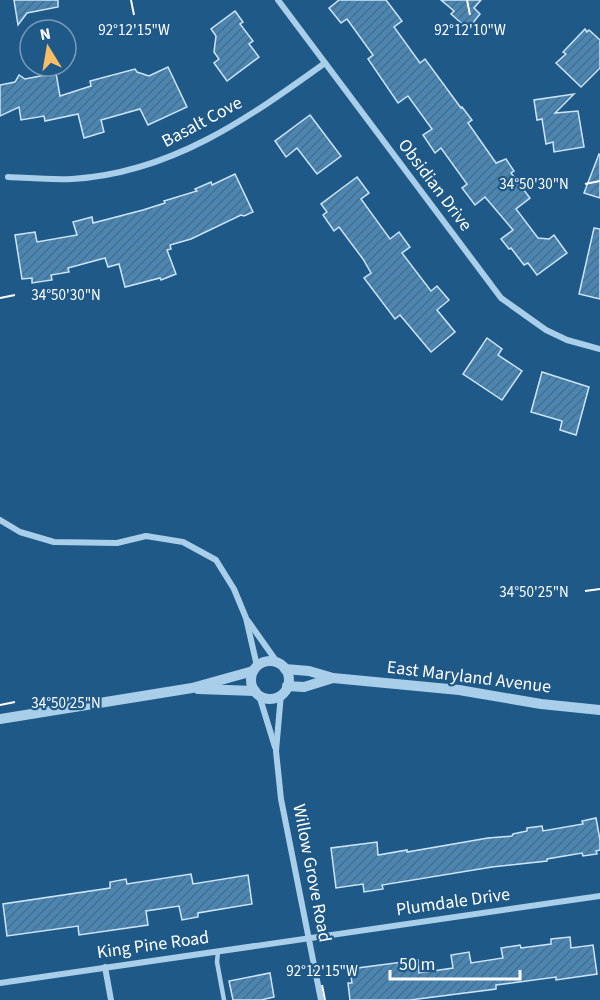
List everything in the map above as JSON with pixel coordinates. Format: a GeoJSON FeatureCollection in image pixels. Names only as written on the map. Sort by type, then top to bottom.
{"type":"FeatureCollection","features":[{"type":"Feature","properties":{"kind":"street","name":"Obsidian Drive"},"geometry":{"type":"LineString","coordinates":[[278,0],[501,298],[546,330],[567,340],[600,349]]}},
{"type":"Feature","properties":{"kind":"street","name":"Basalt Cove"},"geometry":{"type":"LineString","coordinates":[[8,177],[72,179],[122,172],[176,156],[224,131],[269,103],[325,63]]}},
{"type":"Feature","properties":{"kind":"street"},"geometry":{"type":"LineString","coordinates":[[0,520],[20,532],[54,542],[117,543],[146,536],[183,542],[216,560],[234,589],[246,618],[255,668],[251,681],[257,693]]}},
{"type":"Feature","properties":{"kind":"street"},"geometry":{"type":"LineString","coordinates":[[246,618],[281,665],[288,680],[284,690]]}},
{"type":"Feature","properties":{"kind":"street","name":"East Maryland Avenue"},"geometry":{"type":"LineString","coordinates":[[0,719],[192,688],[255,668],[266,661],[333,678],[459,690],[541,704],[600,710]]}},
{"type":"Feature","properties":{"kind":"street","name":"East Maryland Avenue"},"geometry":{"type":"LineString","coordinates":[[192,688],[257,693],[270,698],[284,690],[304,687],[333,678]]}},
{"type":"Feature","properties":{"kind":"street","name":"Willow Grove Road"},"geometry":{"type":"LineString","coordinates":[[276,751],[284,690]]}},
{"type":"Feature","properties":{"kind":"street","name":"Willow Grove Road"},"geometry":{"type":"LineString","coordinates":[[257,693],[276,751],[281,799],[321,1000]]}},
{"type":"Feature","properties":{"kind":"street","name":"Plumdale Drive"},"geometry":{"type":"LineString","coordinates":[[310,939],[600,896]]}},
{"type":"Feature","properties":{"kind":"street","name":"King Pine Road"},"geometry":{"type":"LineString","coordinates":[[0,983],[310,939]]}},
{"type":"Feature","properties":{"kind":"street"},"geometry":{"type":"LineString","coordinates":[[105,967],[111,1000]]}},
{"type":"Feature","properties":{"kind":"lane"},"geometry":{"type":"LineString","coordinates":[[218,951],[217,962],[224,1000]]}},
{"type":"Feature","properties":{"kind":"building"},"geometry":{"type":"Polygon","coordinates":[[[14,0],[58,0],[58,7],[27,13],[23,18],[18,18],[18,25],[14,0]]]}},
{"type":"Feature","properties":{"kind":"building"},"geometry":{"type":"Polygon","coordinates":[[[339,0],[386,0],[402,21],[394,27],[420,63],[425,59],[472,120],[468,123],[496,163],[506,159],[514,171],[511,173],[530,198],[516,209],[538,238],[549,239],[554,235],[567,253],[537,275],[528,263],[524,265],[511,248],[509,249],[501,239],[513,230],[485,197],[475,205],[462,188],[467,184],[441,148],[435,153],[423,135],[432,129],[408,96],[398,103],[368,59],[373,55],[347,19],[341,23],[329,8],[339,0]]]}},
{"type":"Feature","properties":{"kind":"building"},"geometry":{"type":"Polygon","coordinates":[[[441,0],[481,0],[474,8],[480,14],[468,29],[451,14],[454,11],[441,0]]]}},
{"type":"Feature","properties":{"kind":"building"},"geometry":{"type":"Polygon","coordinates":[[[235,11],[243,22],[240,24],[253,41],[249,44],[259,57],[227,81],[214,63],[219,59],[214,52],[216,36],[211,29],[235,11]]]}},
{"type":"Feature","properties":{"kind":"building"},"geometry":{"type":"Polygon","coordinates":[[[585,29],[600,40],[600,68],[581,87],[556,63],[566,54],[563,52],[585,29]]]}},
{"type":"Feature","properties":{"kind":"building"},"geometry":{"type":"Polygon","coordinates":[[[168,67],[187,107],[148,125],[140,109],[101,120],[104,132],[84,138],[78,114],[45,121],[44,116],[21,120],[19,107],[0,116],[0,85],[15,82],[18,77],[25,79],[57,78],[60,96],[91,86],[90,81],[135,69],[149,76],[168,67]]]}},
{"type":"Feature","properties":{"kind":"building"},"geometry":{"type":"Polygon","coordinates":[[[574,94],[555,113],[578,111],[584,147],[554,152],[553,142],[546,144],[542,119],[537,120],[534,100],[574,94]]]}},
{"type":"Feature","properties":{"kind":"building"},"geometry":{"type":"Polygon","coordinates":[[[310,115],[341,156],[317,174],[297,148],[286,157],[275,141],[310,115]]]}},
{"type":"Feature","properties":{"kind":"building"},"geometry":{"type":"Polygon","coordinates":[[[600,155],[600,198],[584,193],[600,155]]]}},
{"type":"Feature","properties":{"kind":"building"},"geometry":{"type":"Polygon","coordinates":[[[235,174],[253,212],[241,215],[191,239],[170,245],[171,249],[167,250],[176,274],[161,280],[160,278],[125,287],[119,264],[108,267],[105,258],[68,268],[69,272],[51,275],[52,280],[32,283],[32,278],[22,279],[15,235],[35,232],[37,242],[77,235],[73,222],[92,217],[93,223],[143,210],[197,191],[195,189],[211,182],[212,185],[235,174]]]}},
{"type":"Feature","properties":{"kind":"building"},"geometry":{"type":"Polygon","coordinates":[[[357,177],[369,193],[361,199],[390,239],[399,232],[410,247],[402,253],[431,291],[437,286],[449,300],[437,310],[455,332],[431,352],[400,315],[395,319],[364,278],[371,273],[363,259],[339,227],[334,231],[323,215],[327,212],[321,204],[357,177]]]}},
{"type":"Feature","properties":{"kind":"building"},"geometry":{"type":"Polygon","coordinates":[[[594,228],[600,229],[600,299],[579,294],[594,228]]]}},
{"type":"Feature","properties":{"kind":"building"},"geometry":{"type":"Polygon","coordinates":[[[487,338],[502,349],[498,355],[522,371],[502,400],[463,374],[487,338]]]}},
{"type":"Feature","properties":{"kind":"building"},"geometry":{"type":"Polygon","coordinates":[[[542,372],[589,387],[576,435],[560,430],[562,421],[531,412],[542,372]]]}},
{"type":"Feature","properties":{"kind":"building"},"geometry":{"type":"Polygon","coordinates":[[[596,818],[600,840],[600,850],[596,851],[597,854],[583,856],[582,853],[547,859],[547,861],[492,867],[382,885],[383,889],[364,892],[363,884],[336,888],[331,848],[377,842],[378,855],[407,850],[407,852],[512,836],[527,831],[527,828],[542,826],[543,831],[583,824],[582,821],[596,818]]]}},
{"type":"Feature","properties":{"kind":"building"},"geometry":{"type":"Polygon","coordinates":[[[191,874],[193,884],[248,875],[252,904],[198,913],[198,917],[182,920],[179,906],[146,911],[148,925],[79,935],[78,926],[7,936],[3,904],[110,888],[110,882],[126,879],[127,884],[191,874]]]}},
{"type":"Feature","properties":{"kind":"building"},"geometry":{"type":"Polygon","coordinates":[[[570,937],[571,948],[593,945],[597,974],[496,985],[496,989],[410,1000],[350,1000],[348,983],[352,983],[350,969],[418,960],[419,973],[453,968],[451,955],[469,952],[471,963],[503,958],[501,948],[551,944],[551,939],[570,937]]]}},
{"type":"Feature","properties":{"kind":"building"},"geometry":{"type":"Polygon","coordinates":[[[270,973],[274,997],[261,1000],[233,1000],[229,981],[270,973]]]}}]}
